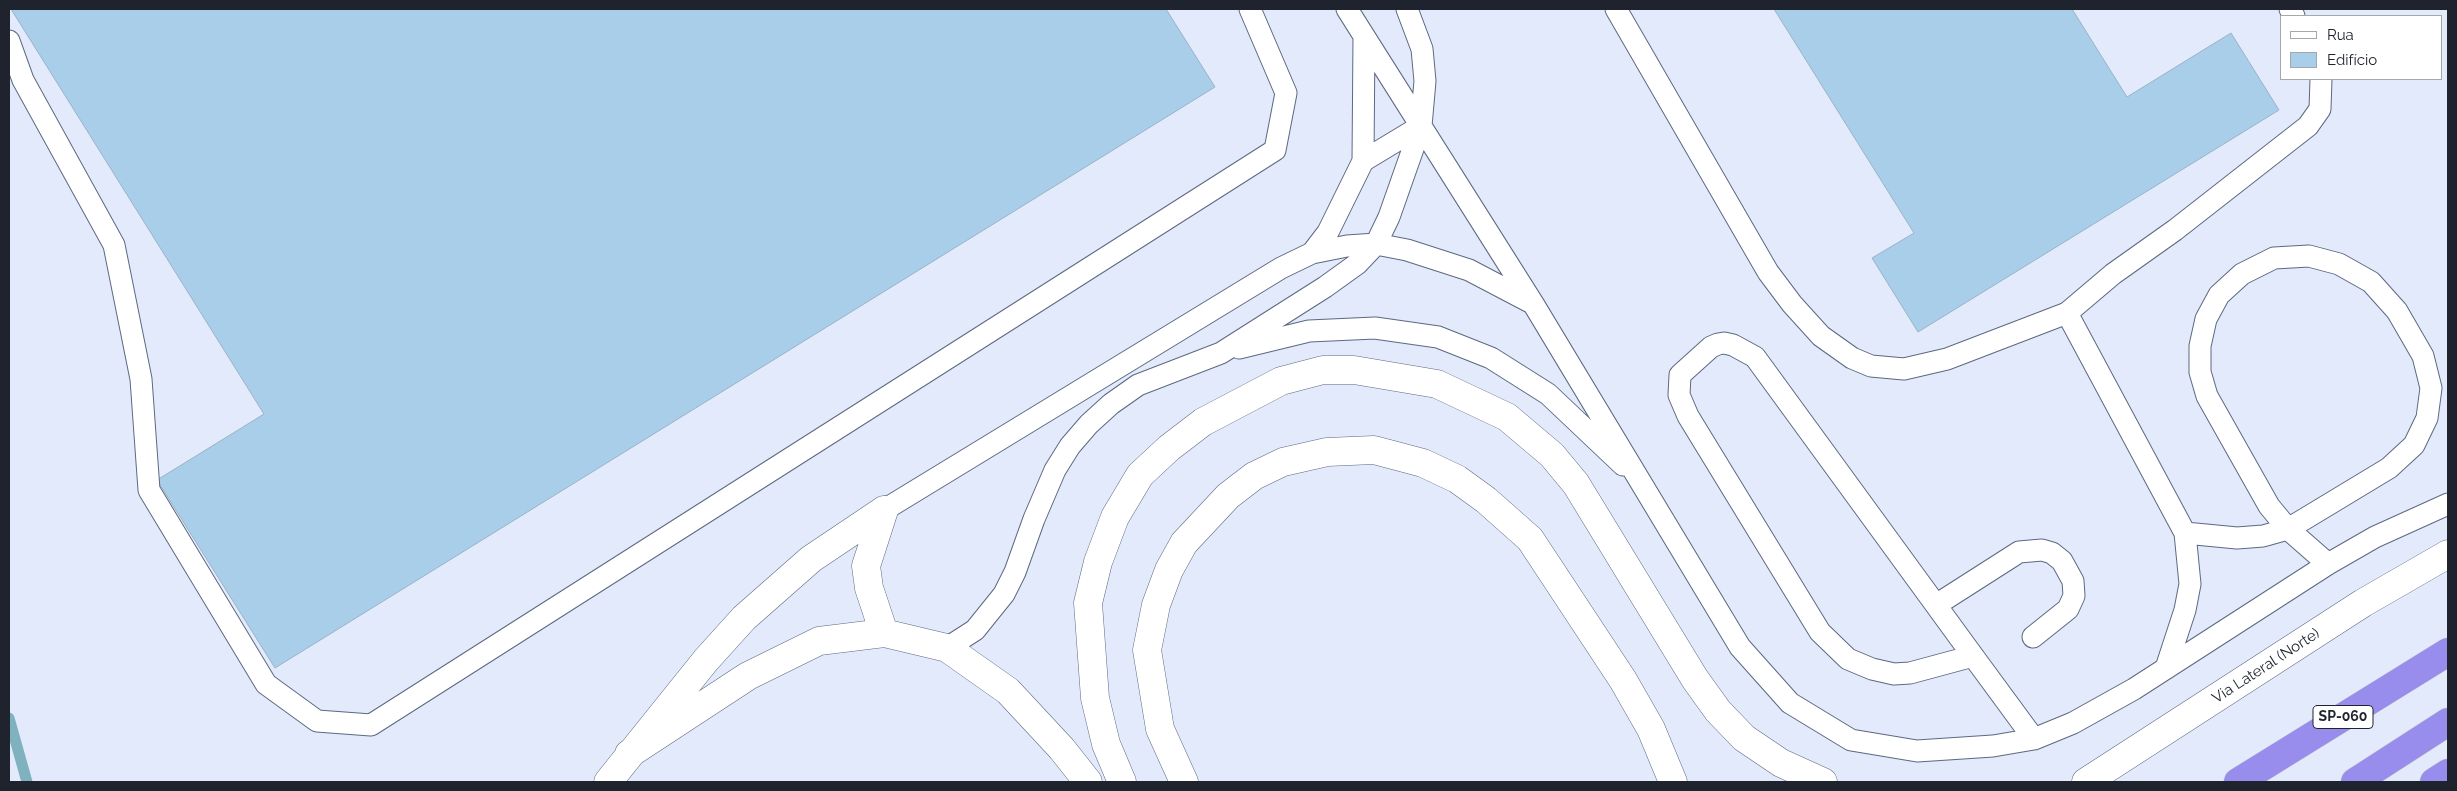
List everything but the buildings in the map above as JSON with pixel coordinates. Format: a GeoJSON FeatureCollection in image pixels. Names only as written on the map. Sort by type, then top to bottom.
{"type":"FeatureCollection","features":[{"type":"Feature","properties":{"kind":"highway","name":"SP-060"},"geometry":{"type":"LineString","coordinates":[[2238,782],[2448,652]]}},
{"type":"Feature","properties":{"kind":"highway"},"geometry":{"type":"LineString","coordinates":[[2355,782],[2448,722]]}},
{"type":"Feature","properties":{"kind":"highway"},"geometry":{"type":"LineString","coordinates":[[2434,782],[2448,773]]}},
{"type":"Feature","properties":{"kind":"main road"},"geometry":{"type":"LineString","coordinates":[[1122,782],[1106,744],[1095,698],[1088,603],[1098,562],[1116,517],[1140,475],[1169,448],[1203,422],[1281,380],[1323,370],[1354,370],[1437,384],[1507,417],[1552,455],[1576,484],[1695,679],[1718,711],[1744,738],[1781,763],[1823,782]]}},
{"type":"Feature","properties":{"kind":"main road"},"geometry":{"type":"LineString","coordinates":[[1184,782],[1160,729],[1147,650],[1156,606],[1169,570],[1184,543],[1228,496],[1254,476],[1283,462],[1327,452],[1374,450],[1423,463],[1457,479],[1486,500],[1530,539],[1623,680],[1651,729],[1673,782]]}},
{"type":"Feature","properties":{"kind":"main road"},"geometry":{"type":"LineString","coordinates":[[884,510],[866,566],[869,588],[884,633]]}},
{"type":"Feature","properties":{"kind":"main road"},"geometry":{"type":"LineString","coordinates":[[608,782],[628,754],[706,660],[744,618],[811,558],[884,510]]}},
{"type":"Feature","properties":{"kind":"main road","name":"Via Lateral (Norte)"},"geometry":{"type":"LineString","coordinates":[[2086,780],[2363,603],[2448,554]]}},
{"type":"Feature","properties":{"kind":"main road"},"geometry":{"type":"LineString","coordinates":[[628,754],[748,676],[819,641],[884,633],[947,648],[1008,691],[1062,749],[1088,782]]}},
{"type":"Feature","properties":{"kind":"lane"},"geometry":{"type":"LineString","coordinates":[[9,41],[23,80],[114,245],[141,379],[149,490],[266,684],[317,721],[371,725],[1275,150],[1286,93],[1250,9]]}},
{"type":"Feature","properties":{"kind":"lane"},"geometry":{"type":"LineString","coordinates":[[1347,9],[1534,305],[1740,647],[1790,703],[1852,740],[1917,751],[1993,746],[2034,739],[2094,711],[2166,668],[2328,564],[2375,537],[2448,504]]}},
{"type":"Feature","properties":{"kind":"lane"},"geometry":{"type":"LineString","coordinates":[[1221,353],[1325,288],[1357,264],[1376,244],[1389,217],[1421,126],[1425,81],[1422,49],[1407,9]]}},
{"type":"Feature","properties":{"kind":"lane"},"geometry":{"type":"LineString","coordinates":[[1616,9],[1768,272],[1792,304],[1821,336],[1852,358],[1870,366],[1904,369],[1947,359],[2067,312],[2113,274],[2183,224],[2308,126],[2320,109],[2321,80]]}},
{"type":"Feature","properties":{"kind":"lane"},"geometry":{"type":"LineString","coordinates":[[1312,253],[1328,232],[1363,161],[1364,35]]}},
{"type":"Feature","properties":{"kind":"lane"},"geometry":{"type":"LineString","coordinates":[[1363,161],[1421,126]]}},
{"type":"Feature","properties":{"kind":"lane"},"geometry":{"type":"LineString","coordinates":[[884,510],[1281,268],[1312,253],[1347,246],[1376,244],[1428,255],[1469,270],[1534,305]]}},
{"type":"Feature","properties":{"kind":"lane"},"geometry":{"type":"LineString","coordinates":[[2185,533],[2237,538],[2263,536],[2288,529],[2389,468],[2414,445],[2427,418],[2431,388],[2423,356],[2397,311],[2371,282],[2339,264],[2309,256],[2274,258],[2242,274],[2219,295],[2206,319],[2200,346],[2200,372],[2207,396],[2269,506],[2288,529],[2328,564]]}},
{"type":"Feature","properties":{"kind":"lane"},"geometry":{"type":"LineString","coordinates":[[2067,312],[2185,533],[2190,584],[2185,610],[2166,668]]}},
{"type":"Feature","properties":{"kind":"lane"},"geometry":{"type":"LineString","coordinates":[[947,648],[975,630],[1004,594],[1015,572],[1034,519],[1055,470],[1070,446],[1088,424],[1111,404],[1138,385],[1221,353],[1309,331],[1375,328],[1438,337],[1491,358],[1548,394],[1643,484]]}},
{"type":"Feature","properties":{"kind":"lane"},"geometry":{"type":"LineString","coordinates":[[1973,656],[1910,673],[1894,674],[1872,669],[1848,659],[1820,632],[1688,416],[1679,395],[1680,375],[1711,347],[1718,344],[1733,345],[1755,357],[2034,739]]}},
{"type":"Feature","properties":{"kind":"lane"},"geometry":{"type":"LineString","coordinates":[[1936,605],[2019,552],[2042,550],[2052,553],[2062,561],[2073,581],[2074,596],[2068,609],[2033,637]]}},
{"type":"Feature","properties":{"kind":"waterway"},"geometry":{"type":"LineString","coordinates":[[9,718],[27,782]]}}]}
